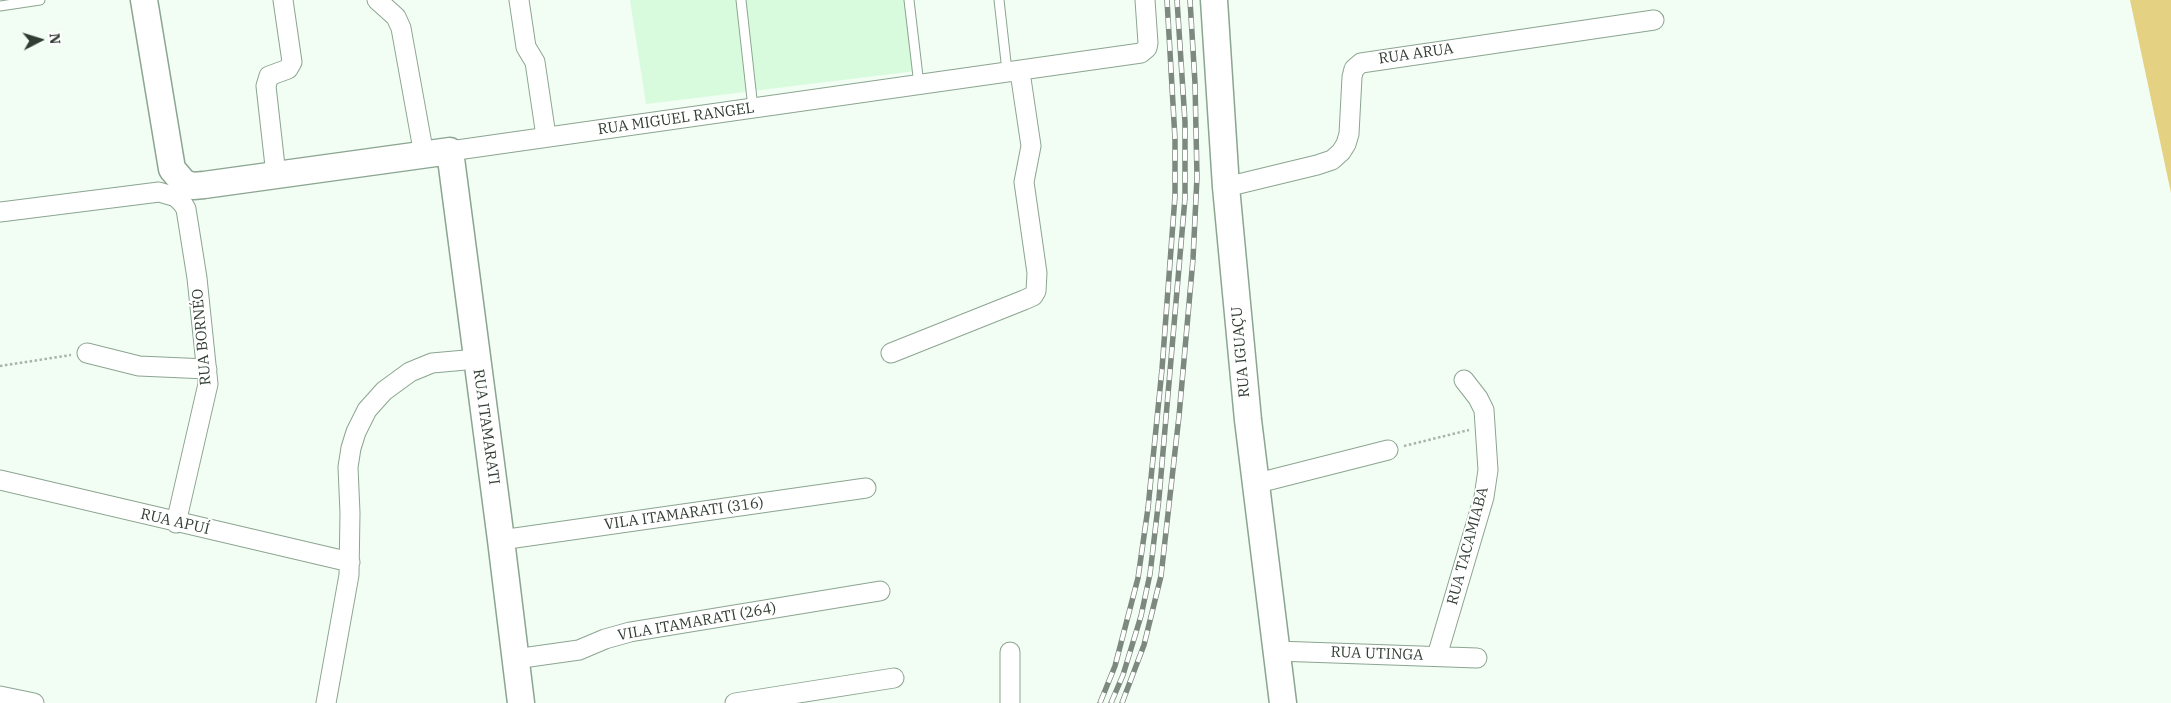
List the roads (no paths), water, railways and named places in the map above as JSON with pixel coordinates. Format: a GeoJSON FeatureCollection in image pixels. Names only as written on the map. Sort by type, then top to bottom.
{"type":"FeatureCollection","features":[{"type":"Feature","properties":{"kind":"main road"},"geometry":{"type":"LineString","coordinates":[[144,0],[172,169]]}},
{"type":"Feature","properties":{"kind":"main road","name":"RUA IGUAÇU"},"geometry":{"type":"LineString","coordinates":[[1214,0],[1226,187],[1254,484],[1283,703]]}},
{"type":"Feature","properties":{"kind":"main road","name":"RUA MIGUEL RANGEL"},"geometry":{"type":"LineString","coordinates":[[172,169],[184,183],[193,186],[450,151]]}},
{"type":"Feature","properties":{"kind":"main road","name":"RUA ITAMARATI"},"geometry":{"type":"LineString","coordinates":[[450,151],[502,540],[520,703]]}},
{"type":"Feature","properties":{"kind":"street"},"geometry":{"type":"LineString","coordinates":[[276,175],[266,86],[269,76],[288,69],[292,62],[282,0]]}},
{"type":"Feature","properties":{"kind":"street"},"geometry":{"type":"LineString","coordinates":[[377,0],[396,17],[401,28],[424,155]]}},
{"type":"Feature","properties":{"kind":"street"},"geometry":{"type":"LineString","coordinates":[[519,0],[526,47],[535,62],[546,136]]}},
{"type":"Feature","properties":{"kind":"street","name":"RUA MIGUEL RANGEL"},"geometry":{"type":"LineString","coordinates":[[450,151],[1141,53],[1147,48],[1148,43],[1145,0]]}},
{"type":"Feature","properties":{"kind":"street","name":"RUA ARUA"},"geometry":{"type":"LineString","coordinates":[[1226,187],[1318,165],[1332,160],[1341,152],[1349,134],[1352,77],[1354,69],[1361,63],[1654,20]]}},
{"type":"Feature","properties":{"kind":"street"},"geometry":{"type":"LineString","coordinates":[[892,353],[1024,300],[1033,296],[1036,291],[1037,273],[1024,182],[1031,146],[1013,72]]}},
{"type":"Feature","properties":{"kind":"street"},"geometry":{"type":"LineString","coordinates":[[159,192],[169,184],[172,169]]}},
{"type":"Feature","properties":{"kind":"street"},"geometry":{"type":"LineString","coordinates":[[0,212],[159,192],[180,200],[186,209],[192,198],[204,185]]}},
{"type":"Feature","properties":{"kind":"street","name":"RUA BORNÉO"},"geometry":{"type":"LineString","coordinates":[[176,523],[206,395],[207,369],[197,278],[186,209]]}},
{"type":"Feature","properties":{"kind":"street"},"geometry":{"type":"LineString","coordinates":[[88,353],[139,366],[207,369]]}},
{"type":"Feature","properties":{"kind":"street"},"geometry":{"type":"LineString","coordinates":[[326,703],[350,562],[348,467],[350,448],[367,410],[384,391],[410,372],[432,363],[477,359]]}},
{"type":"Feature","properties":{"kind":"street","name":"RUA TACAMIABA"},"geometry":{"type":"LineString","coordinates":[[1436,656],[1484,496],[1488,470],[1484,410],[1478,398],[1464,380]]}},
{"type":"Feature","properties":{"kind":"street"},"geometry":{"type":"LineString","coordinates":[[1254,484],[1388,450]]}},
{"type":"Feature","properties":{"kind":"street","name":"RUA APUÍ"},"geometry":{"type":"LineString","coordinates":[[0,480],[176,523],[350,562]]}},
{"type":"Feature","properties":{"kind":"street","name":"VILA ITAMARATI (316)"},"geometry":{"type":"LineString","coordinates":[[502,540],[866,488]]}},
{"type":"Feature","properties":{"kind":"street","name":"VILA ITAMARATI (264)"},"geometry":{"type":"LineString","coordinates":[[516,658],[579,650],[605,639],[630,632],[880,591]]}},
{"type":"Feature","properties":{"kind":"street","name":"RUA UTINGA"},"geometry":{"type":"LineString","coordinates":[[1276,651],[1477,658]]}},
{"type":"Feature","properties":{"kind":"street"},"geometry":{"type":"LineString","coordinates":[[1010,652],[1010,703]]}},
{"type":"Feature","properties":{"kind":"street"},"geometry":{"type":"LineString","coordinates":[[735,703],[894,678]]}},
{"type":"Feature","properties":{"kind":"street"},"geometry":{"type":"LineString","coordinates":[[0,696],[34,703]]}},
{"type":"Feature","properties":{"kind":"lane"},"geometry":{"type":"LineString","coordinates":[[0,6],[40,0]]}},
{"type":"Feature","properties":{"kind":"lane"},"geometry":{"type":"LineString","coordinates":[[741,0],[753,108]]}},
{"type":"Feature","properties":{"kind":"lane"},"geometry":{"type":"LineString","coordinates":[[908,0],[919,85]]}},
{"type":"Feature","properties":{"kind":"lane"},"geometry":{"type":"LineString","coordinates":[[999,0],[1013,72]]}},
{"type":"Feature","properties":{"kind":"railway"},"geometry":{"type":"LineString","coordinates":[[1100,703],[1115,666],[1138,578],[1148,508],[1162,369],[1175,196],[1175,139],[1167,0]]}},
{"type":"Feature","properties":{"kind":"railway"},"geometry":{"type":"LineString","coordinates":[[1111,703],[1123,675],[1141,616],[1150,574],[1159,498],[1185,198],[1185,122],[1177,0]]}},
{"type":"Feature","properties":{"kind":"railway"},"geometry":{"type":"LineString","coordinates":[[1122,703],[1144,645],[1161,576],[1179,416],[1193,259],[1197,177],[1195,83],[1190,0]]}}]}
